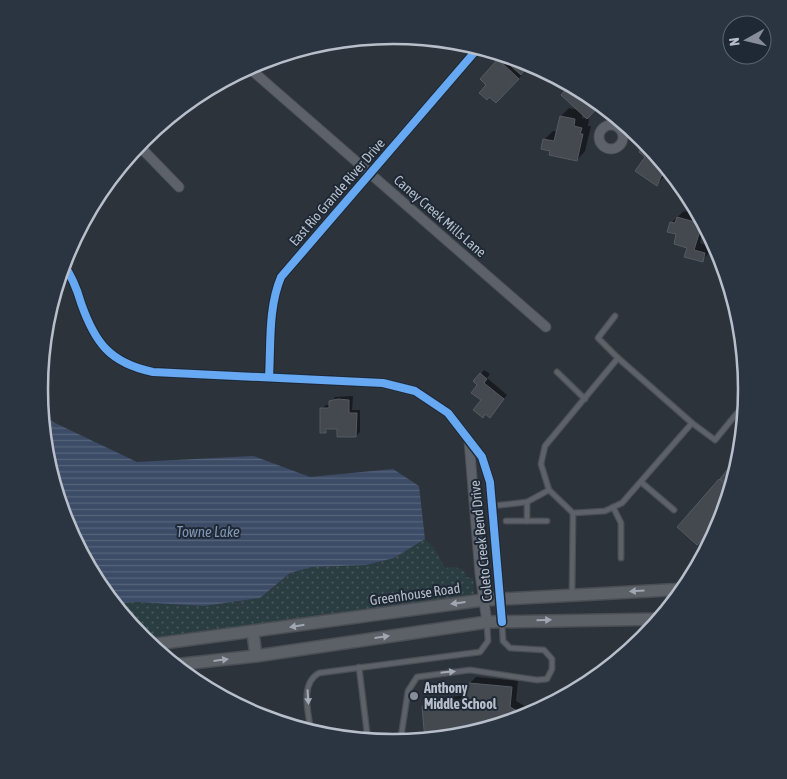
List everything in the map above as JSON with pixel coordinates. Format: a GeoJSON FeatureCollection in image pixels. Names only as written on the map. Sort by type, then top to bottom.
{"type":"FeatureCollection","features":[{"type":"Feature","properties":{"kind":"main road","name":"Greenhouse Road"},"geometry":{"type":"LineString","coordinates":[[161,645],[253,633],[421,607],[483,600],[676,589]]}},
{"type":"Feature","properties":{"kind":"main road"},"geometry":{"type":"LineString","coordinates":[[183,664],[256,656],[486,622],[651,619]]}},
{"type":"Feature","properties":{"kind":"main road"},"geometry":{"type":"LineString","coordinates":[[253,633],[256,656]]}},
{"type":"Feature","properties":{"kind":"street","name":"East Rio Grande River Drive"},"geometry":{"type":"LineString","coordinates":[[269,377],[272,308],[281,277],[473,53]]}},
{"type":"Feature","properties":{"kind":"street","name":"Caney Creek Mills Lane"},"geometry":{"type":"LineString","coordinates":[[255,73],[546,327]]}},
{"type":"Feature","properties":{"kind":"street"},"geometry":{"type":"LineString","coordinates":[[144,150],[179,187]]}},
{"type":"Feature","properties":{"kind":"street","name":"Coleto Creek Bend Drive"},"geometry":{"type":"LineString","coordinates":[[68,273],[76,286],[93,334],[105,349],[120,361],[136,368],[152,372],[383,383],[416,391],[448,413],[482,457],[490,482],[502,622]]}},
{"type":"Feature","properties":{"kind":"street","name":"Coleto Creek Bend Drive"},"geometry":{"type":"LineString","coordinates":[[469,440],[486,622]]}},
{"type":"Feature","properties":{"kind":"street","name":"Coleto Creek Bend Drive"},"geometry":{"type":"LineString","coordinates":[[475,507],[492,506]]}},
{"type":"Feature","properties":{"kind":"lane"},"geometry":{"type":"LineString","coordinates":[[615,316],[598,338],[692,423],[715,440],[738,412]]}},
{"type":"Feature","properties":{"kind":"lane"},"geometry":{"type":"LineString","coordinates":[[618,358],[544,446],[541,464],[548,490],[573,513],[605,511],[622,503],[692,423]]}},
{"type":"Feature","properties":{"kind":"lane"},"geometry":{"type":"LineString","coordinates":[[557,372],[585,399]]}},
{"type":"Feature","properties":{"kind":"lane"},"geometry":{"type":"LineString","coordinates":[[641,482],[674,510]]}},
{"type":"Feature","properties":{"kind":"lane"},"geometry":{"type":"LineString","coordinates":[[492,506],[527,502],[548,490]]}},
{"type":"Feature","properties":{"kind":"lane"},"geometry":{"type":"LineString","coordinates":[[527,502],[528,521]]}},
{"type":"Feature","properties":{"kind":"lane"},"geometry":{"type":"LineString","coordinates":[[613,507],[621,523],[621,558]]}},
{"type":"Feature","properties":{"kind":"lane"},"geometry":{"type":"LineString","coordinates":[[572,594],[573,513]]}},
{"type":"Feature","properties":{"kind":"lane"},"geometry":{"type":"LineString","coordinates":[[506,521],[547,521]]}},
{"type":"Feature","properties":{"kind":"lane"},"geometry":{"type":"LineString","coordinates":[[311,725],[307,690],[313,676],[319,673],[480,652],[488,641],[486,622]]}},
{"type":"Feature","properties":{"kind":"lane"},"geometry":{"type":"LineString","coordinates":[[401,735],[408,691],[417,677],[470,670],[537,680],[547,678],[552,670],[552,659],[544,650],[510,648],[503,641],[502,622]]}},
{"type":"Feature","properties":{"kind":"lane"},"geometry":{"type":"LineString","coordinates":[[359,668],[367,734]]}},
{"type":"Feature","properties":{"kind":"green space"},"geometry":{"type":"Polygon","coordinates":[[[425,539],[434,548],[445,568],[455,567],[465,571],[466,577],[473,578],[474,594],[158,642],[122,603],[137,602],[204,606],[260,598],[290,573],[312,567],[366,565],[394,558],[425,539]]]}},
{"type":"Feature","properties":{"kind":"water","name":"Towne Lake"},"geometry":{"type":"Polygon","coordinates":[[[49,418],[53,422],[137,462],[253,456],[310,477],[393,469],[419,486],[425,539],[394,558],[366,565],[312,567],[290,573],[260,598],[204,606],[137,602],[122,603],[106,582],[83,542],[66,501],[54,457],[49,418]]]}},
{"type":"Feature","properties":{"kind":"building"},"geometry":{"type":"Polygon","coordinates":[[[497,60],[519,79],[496,103],[489,97],[487,100],[479,93],[486,85],[480,79],[497,60]]]}},
{"type":"Feature","properties":{"kind":"building"},"geometry":{"type":"Polygon","coordinates":[[[508,63],[525,70],[521,75],[508,63]]]}},
{"type":"Feature","properties":{"kind":"building"},"geometry":{"type":"Polygon","coordinates":[[[566,90],[596,109],[587,119],[561,95],[566,90]]]}},
{"type":"Feature","properties":{"kind":"building"},"geometry":{"type":"Polygon","coordinates":[[[560,116],[575,119],[574,126],[582,128],[580,134],[583,134],[577,161],[549,155],[550,151],[541,149],[543,139],[554,141],[560,116]]]}},
{"type":"Feature","properties":{"kind":"building"},"geometry":{"type":"Polygon","coordinates":[[[641,149],[663,173],[657,186],[635,171],[645,157],[639,152],[641,149]]]}},
{"type":"Feature","properties":{"kind":"building"},"geometry":{"type":"Polygon","coordinates":[[[677,217],[696,222],[700,230],[694,250],[705,253],[703,262],[684,257],[687,248],[674,244],[676,234],[667,232],[670,222],[675,223],[677,217]]]}},
{"type":"Feature","properties":{"kind":"building"},"geometry":{"type":"Polygon","coordinates":[[[480,373],[487,379],[484,383],[504,399],[490,418],[485,414],[483,418],[473,410],[481,400],[471,393],[477,385],[473,381],[480,373]]]}},
{"type":"Feature","properties":{"kind":"building"},"geometry":{"type":"Polygon","coordinates":[[[338,399],[349,400],[349,413],[357,413],[356,437],[337,437],[337,429],[326,429],[326,433],[320,433],[320,408],[329,408],[329,401],[338,399]]]}},
{"type":"Feature","properties":{"kind":"building"},"geometry":{"type":"Polygon","coordinates":[[[727,470],[729,472],[726,484],[720,479],[727,470]]]}},
{"type":"Feature","properties":{"kind":"building"},"geometry":{"type":"Polygon","coordinates":[[[719,479],[726,484],[707,536],[697,545],[677,527],[719,479]]]}},
{"type":"Feature","properties":{"kind":"building"},"geometry":{"type":"Polygon","coordinates":[[[469,683],[512,687],[510,707],[519,712],[461,729],[424,734],[422,706],[461,700],[469,683]]]}},
{"type":"Feature","properties":{"kind":"cycle path"},"geometry":{"type":"LineString","coordinates":[[269,377],[272,314],[281,277],[473,53]]}},
{"type":"Feature","properties":{"kind":"cycle path"},"geometry":{"type":"LineString","coordinates":[[68,272],[86,317],[99,340],[115,357],[138,368],[153,372],[383,383],[415,391],[448,413],[482,457],[490,482],[502,622]]}},
{"type":"Feature","properties":{"kind":"place","name":"Anthony Middle School"},"geometry":{"type":"Point","coordinates":[414,696]}}]}
